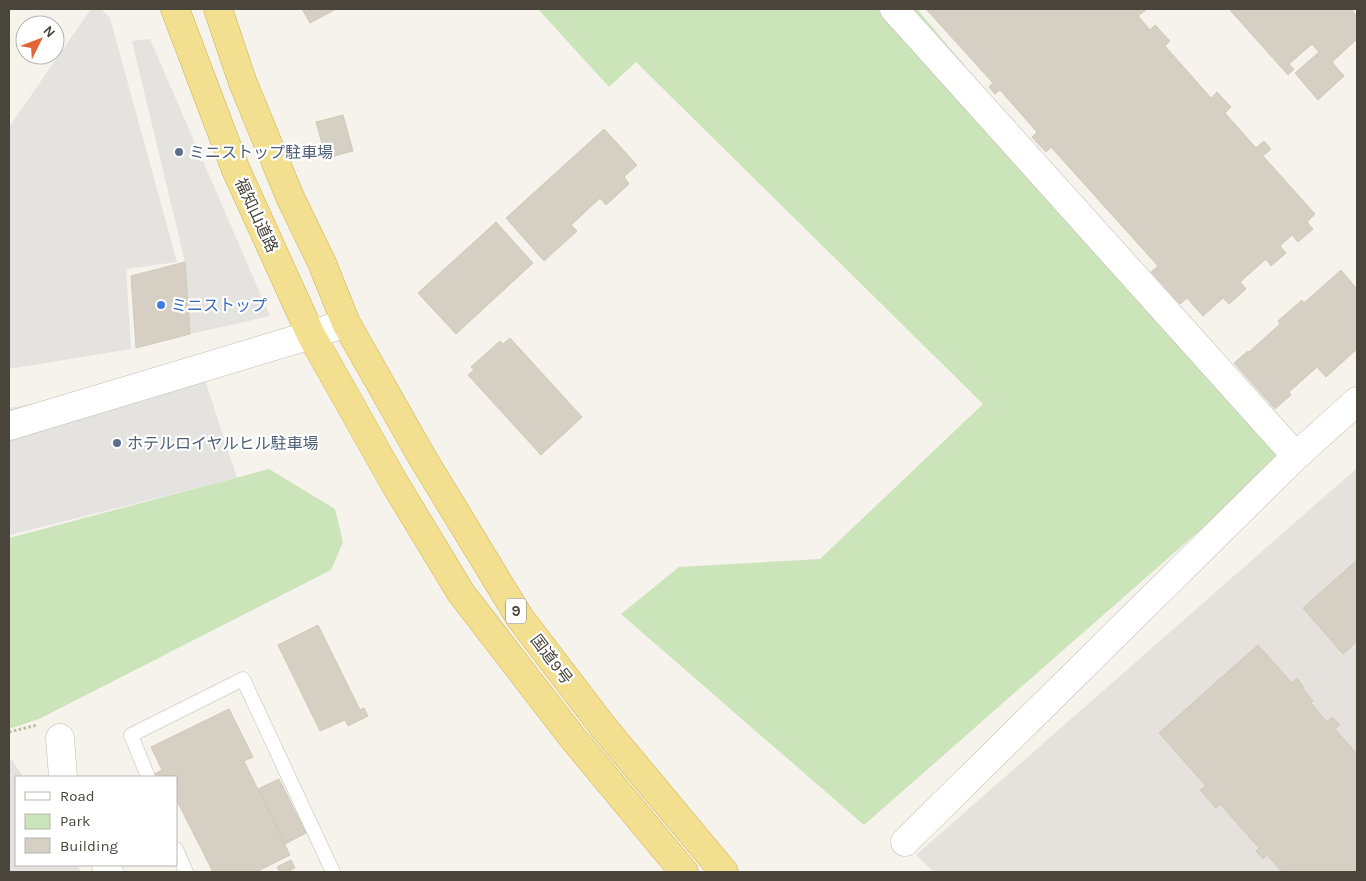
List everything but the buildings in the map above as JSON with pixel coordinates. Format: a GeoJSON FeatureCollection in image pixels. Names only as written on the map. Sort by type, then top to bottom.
{"type":"FeatureCollection","features":[{"type":"Feature","properties":{"kind":"highway","name":"福知山道路"},"geometry":{"type":"LineString","coordinates":[[175,9],[236,170],[311,335]]}},
{"type":"Feature","properties":{"kind":"highway","name":"9"},"geometry":{"type":"LineString","coordinates":[[218,9],[243,82],[290,197],[322,263],[346,323]]}},
{"type":"Feature","properties":{"kind":"highway","name":"国道9号"},"geometry":{"type":"LineString","coordinates":[[346,323],[422,458],[520,618],[604,728],[724,872]]}},
{"type":"Feature","properties":{"kind":"highway","name":"国道9号"},"geometry":{"type":"LineString","coordinates":[[311,335],[395,484],[461,592],[572,737],[684,872]]}},
{"type":"Feature","properties":{"kind":"street"},"geometry":{"type":"LineString","coordinates":[[894,9],[1296,456]]}},
{"type":"Feature","properties":{"kind":"street"},"geometry":{"type":"LineString","coordinates":[[9,426],[346,323]]}},
{"type":"Feature","properties":{"kind":"street"},"geometry":{"type":"LineString","coordinates":[[905,842],[1296,456],[1357,401]]}},
{"type":"Feature","properties":{"kind":"street"},"geometry":{"type":"LineString","coordinates":[[60,738],[63,776]]}},
{"type":"Feature","properties":{"kind":"lane"},"geometry":{"type":"LineString","coordinates":[[148,776],[131,735],[242,679],[333,872]]}},
{"type":"Feature","properties":{"kind":"lane"},"geometry":{"type":"LineString","coordinates":[[178,854],[186,872]]}},
{"type":"Feature","properties":{"kind":"shaded area"},"geometry":{"type":"Polygon","coordinates":[[[91,9],[101,9],[110,18],[177,262],[126,269],[131,349],[9,369],[9,127],[52,65],[65,65],[65,46],[91,9]]]}},
{"type":"Feature","properties":{"kind":"shaded area","name":"ミニストップ駐車場"},"geometry":{"type":"Polygon","coordinates":[[[150,39],[270,316],[190,334],[185,262],[132,41],[150,39]]]}},
{"type":"Feature","properties":{"kind":"shaded area","name":"ホテルロイヤルヒル駐車場"},"geometry":{"type":"Polygon","coordinates":[[[203,374],[237,478],[9,535],[9,408],[203,374]]]}},
{"type":"Feature","properties":{"kind":"shaded area"},"geometry":{"type":"Polygon","coordinates":[[[1357,468],[1357,872],[934,872],[916,855],[1357,468]]]}},
{"type":"Feature","properties":{"kind":"shaded area"},"geometry":{"type":"Polygon","coordinates":[[[9,759],[13,761],[22,776],[15,776],[15,866],[78,866],[81,872],[9,872],[9,759]]]}},
{"type":"Feature","properties":{"kind":"green space"},"geometry":{"type":"Polygon","coordinates":[[[538,9],[917,9],[1289,452],[864,825],[621,614],[679,567],[820,559],[983,404],[636,62],[609,87],[538,9]]]}},
{"type":"Feature","properties":{"kind":"green space"},"geometry":{"type":"Polygon","coordinates":[[[269,469],[335,509],[343,542],[331,570],[39,719],[9,729],[9,538],[269,469]]]}},
{"type":"Feature","properties":{"kind":"place","name":"ミニストップ駐車場"},"geometry":{"type":"Point","coordinates":[179,152]}},
{"type":"Feature","properties":{"kind":"place","name":"ミニストップ"},"geometry":{"type":"Point","coordinates":[161,305]}},
{"type":"Feature","properties":{"kind":"place","name":"ホテルロイヤルヒル駐車場"},"geometry":{"type":"Point","coordinates":[117,443]}}]}
